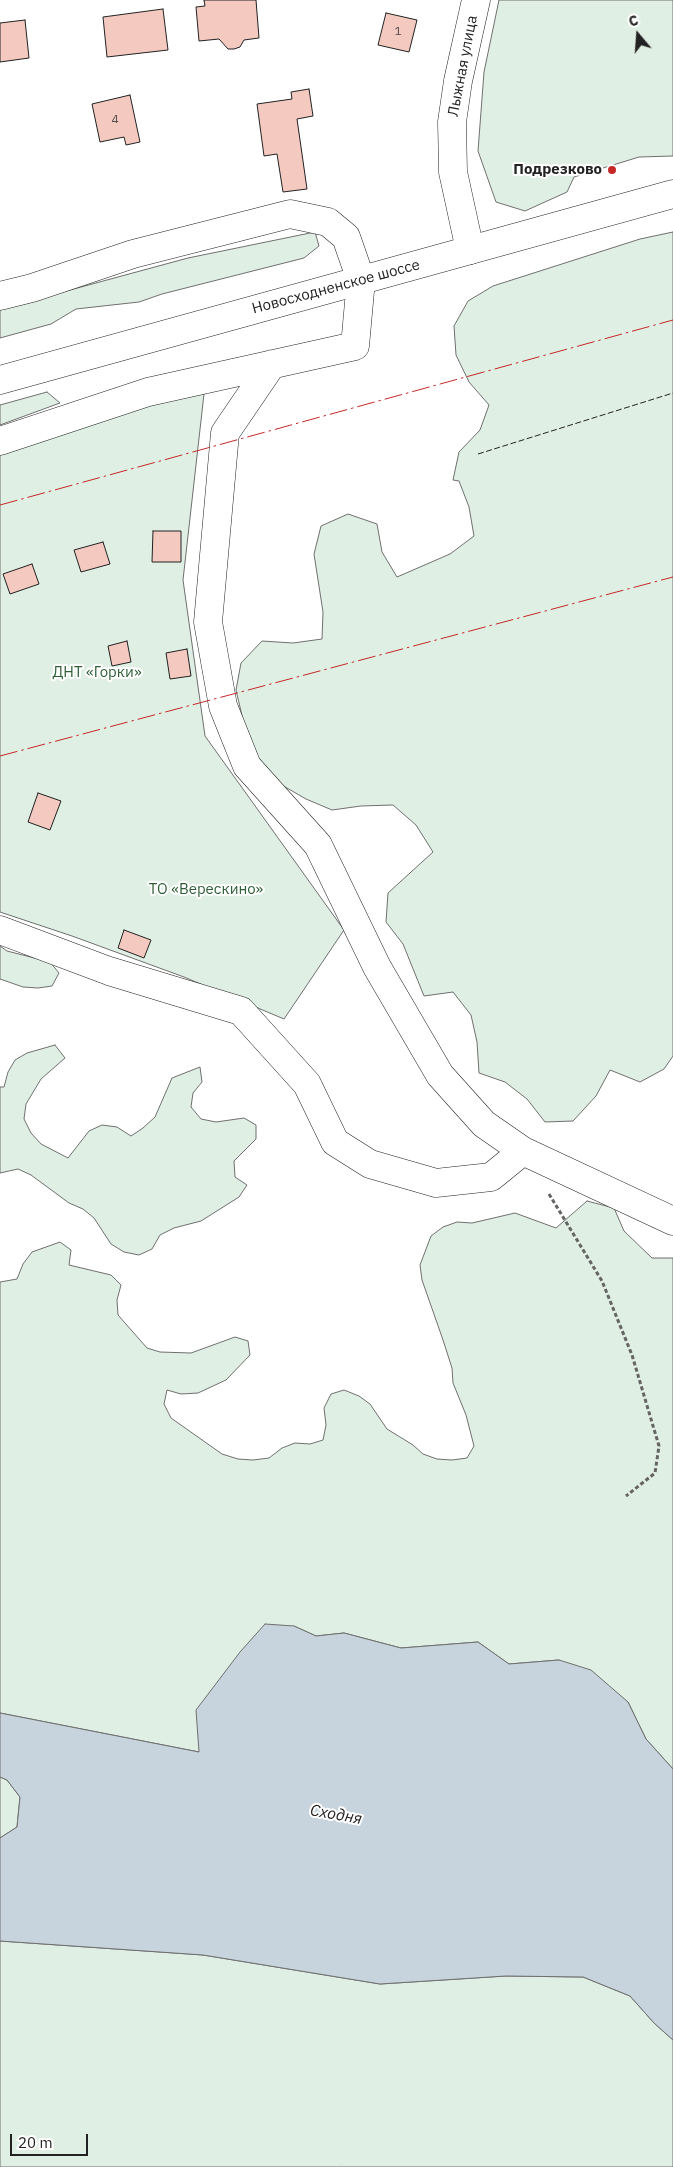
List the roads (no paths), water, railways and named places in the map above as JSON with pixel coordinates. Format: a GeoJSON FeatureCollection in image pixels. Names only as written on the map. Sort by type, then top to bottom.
{"type":"FeatureCollection","features":[{"type":"Feature","properties":{"kind":"main road","name":"Лыжная улица"},"geometry":{"type":"LineString","coordinates":[[470,250],[453,172],[452,122],[458,81],[476,0]]}},
{"type":"Feature","properties":{"kind":"main road","name":"Новосходненское шоссе"},"geometry":{"type":"LineString","coordinates":[[0,380],[673,194]]}},
{"type":"Feature","properties":{"kind":"main road"},"geometry":{"type":"LineString","coordinates":[[0,296],[32,288],[133,254],[290,214],[328,222],[346,237],[362,280],[355,346],[148,392],[0,440]]}},
{"type":"Feature","properties":{"kind":"main road"},"geometry":{"type":"LineString","coordinates":[[272,364],[224,433],[208,622],[223,706],[247,766],[318,845],[377,967],[440,1075],[484,1124],[522,1151],[673,1222]]}},
{"type":"Feature","properties":{"kind":"main road"},"geometry":{"type":"LineString","coordinates":[[0,930],[108,971],[241,1011],[308,1084],[335,1142],[370,1164],[436,1182],[491,1177],[522,1151]]}},
{"type":"Feature","properties":{"kind":"water","name":"Сходня"},"geometry":{"type":"Polygon","coordinates":[[[265,1624],[294,1626],[316,1636],[344,1633],[401,1648],[478,1642],[509,1664],[559,1660],[591,1670],[628,1702],[646,1739],[673,1769],[673,2040],[654,2023],[630,1996],[583,1977],[506,1976],[380,1984],[203,1955],[0,1941],[0,1838],[17,1827],[20,1797],[7,1780],[0,1777],[0,1713],[199,1752],[196,1710],[240,1652],[265,1624]]]}},
{"type":"Feature","properties":{"kind":"place","name":"Подрезково"},"geometry":{"type":"Point","coordinates":[612,170]}},
{"type":"Feature","properties":{"kind":"park label","name":"ДНТ «Горки»"},"geometry":{"type":"Point","coordinates":[97,673]}},
{"type":"Feature","properties":{"kind":"park label","name":"ТО «Верескино»"},"geometry":{"type":"Point","coordinates":[206,890]}}]}
